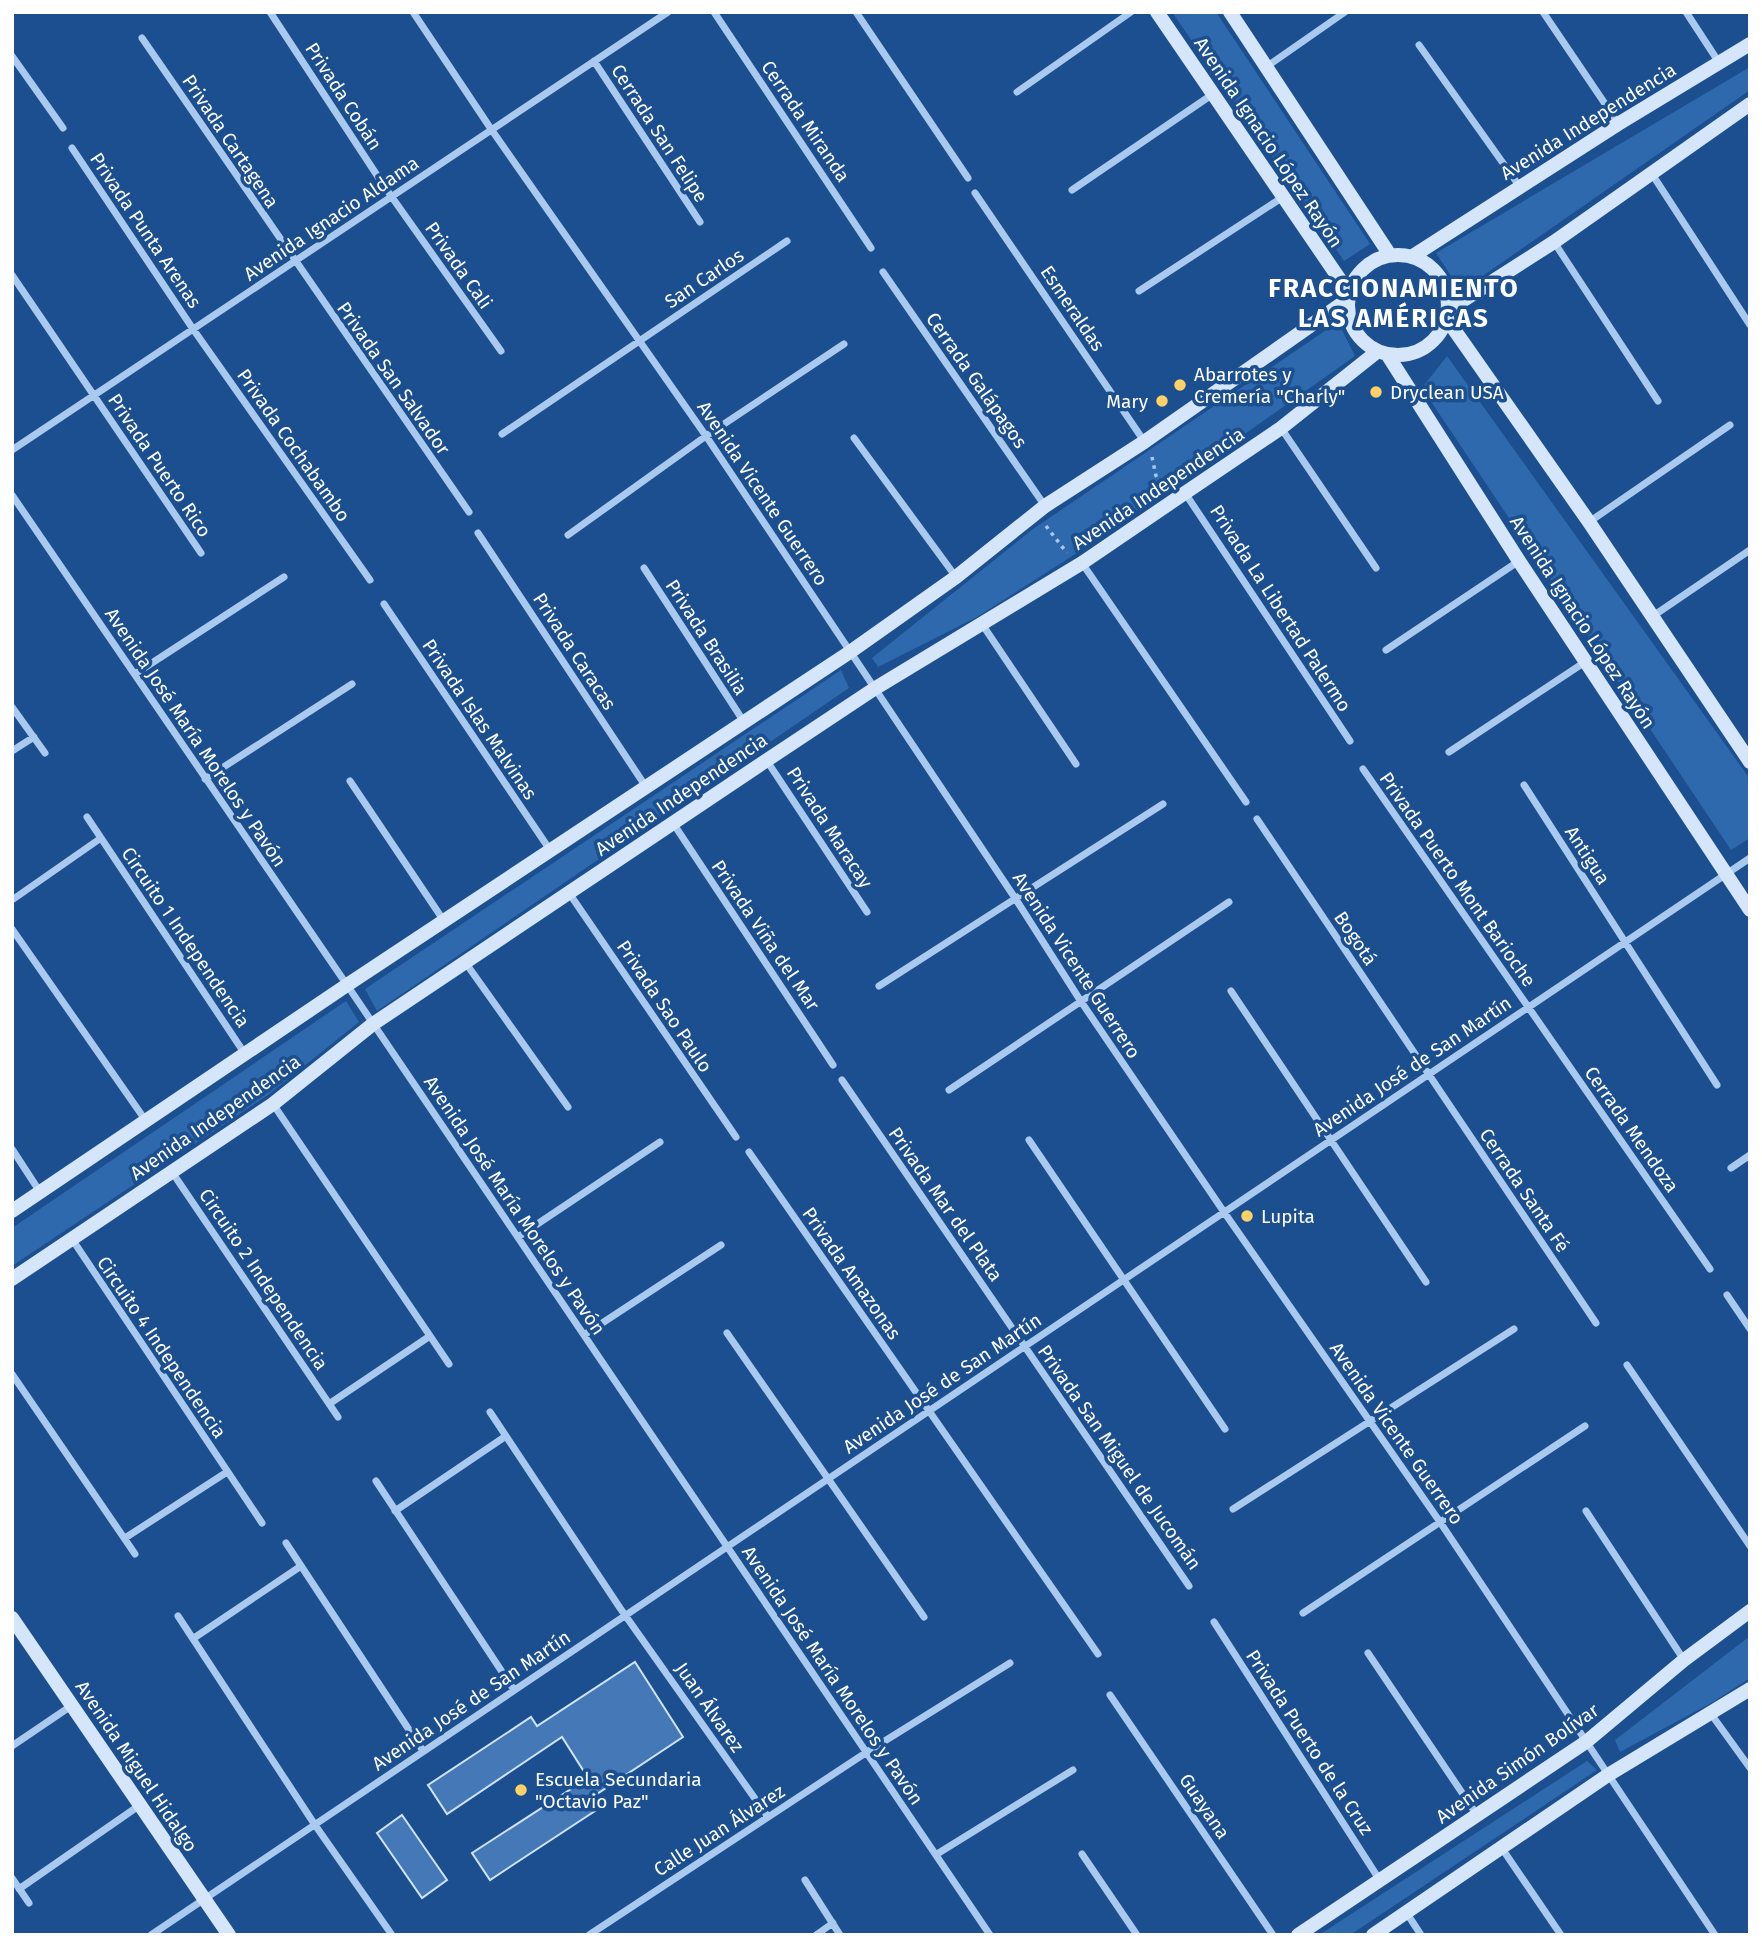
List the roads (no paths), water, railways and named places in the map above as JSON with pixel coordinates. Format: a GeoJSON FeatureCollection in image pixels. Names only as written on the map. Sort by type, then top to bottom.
{"type":"FeatureCollection","features":[{"type":"Feature","properties":{"kind":"main road","name":"Avenida Ignacio López Rayón"},"geometry":{"type":"LineString","coordinates":[[1157,12],[1348,297]]}},
{"type":"Feature","properties":{"kind":"main road","name":"Avenida Ignacio López Rayón"},"geometry":{"type":"LineString","coordinates":[[1230,12],[1390,255]]}},
{"type":"Feature","properties":{"kind":"main road","name":"Avenida Independencia"},"geometry":{"type":"LineString","coordinates":[[1413,256],[1718,61],[1750,44]]}},
{"type":"Feature","properties":{"kind":"main road"},"geometry":{"type":"LineString","coordinates":[[1447,314],[1748,109]]}},
{"type":"Feature","properties":{"kind":"main road"},"geometry":{"type":"LineString","coordinates":[[1390,255],[1413,256],[1429,264],[1440,277],[1447,293],[1447,314],[1440,332],[1430,343],[1417,351],[1402,354],[1382,352],[1364,342],[1355,331],[1349,316],[1348,297],[1357,275],[1372,261],[1390,255]]}},
{"type":"Feature","properties":{"kind":"main road","name":"Avenida Independencia"},"geometry":{"type":"LineString","coordinates":[[12,1211],[347,985],[850,652],[956,578],[1040,509],[1145,440],[1348,297]]}},
{"type":"Feature","properties":{"kind":"main road"},"geometry":{"type":"LineString","coordinates":[[1447,314],[1750,762]]}},
{"type":"Feature","properties":{"kind":"main road","name":"Avenida Ignacio López Rayón"},"geometry":{"type":"LineString","coordinates":[[1382,352],[1750,910]]}},
{"type":"Feature","properties":{"kind":"main road","name":"Avenida Independencia"},"geometry":{"type":"LineString","coordinates":[[12,1279],[273,1104],[373,1024],[874,688],[1080,564],[1281,428],[1382,352]]}},
{"type":"Feature","properties":{"kind":"main road","name":"Avenida Simón Bolívar"},"geometry":{"type":"LineString","coordinates":[[1298,1935],[1586,1742],[1684,1660],[1750,1611]]}},
{"type":"Feature","properties":{"kind":"main road","name":"Avenida Miguel Hidalgo"},"geometry":{"type":"LineString","coordinates":[[12,1618],[229,1935]]}},
{"type":"Feature","properties":{"kind":"main road"},"geometry":{"type":"LineString","coordinates":[[1373,1935],[1608,1774],[1750,1689]]}},
{"type":"Feature","properties":{"kind":"street","name":"Privada Cobán"},"geometry":{"type":"LineString","coordinates":[[270,12],[391,196]]}},
{"type":"Feature","properties":{"kind":"street","name":"Avenida Vicente Guerrero"},"geometry":{"type":"LineString","coordinates":[[413,12],[491,129],[706,436],[1015,898],[1080,1000],[1440,1522],[1715,1935]]}},
{"type":"Feature","properties":{"kind":"street","name":"Avenida Ignacio Aldama"},"geometry":{"type":"LineString","coordinates":[[12,450],[668,12]]}},
{"type":"Feature","properties":{"kind":"street","name":"Cerrada Miranda"},"geometry":{"type":"LineString","coordinates":[[714,12],[871,248]]}},
{"type":"Feature","properties":{"kind":"street"},"geometry":{"type":"LineString","coordinates":[[856,12],[968,178]]}},
{"type":"Feature","properties":{"kind":"street"},"geometry":{"type":"LineString","coordinates":[[1017,92],[1131,12]]}},
{"type":"Feature","properties":{"kind":"street"},"geometry":{"type":"LineString","coordinates":[[1266,67],[1345,12]]}},
{"type":"Feature","properties":{"kind":"street"},"geometry":{"type":"LineString","coordinates":[[1543,12],[1618,124]]}},
{"type":"Feature","properties":{"kind":"street"},"geometry":{"type":"LineString","coordinates":[[1686,12],[1718,61]]}},
{"type":"Feature","properties":{"kind":"street","name":"Privada Cartagena"},"geometry":{"type":"LineString","coordinates":[[142,38],[294,261]]}},
{"type":"Feature","properties":{"kind":"street"},"geometry":{"type":"LineString","coordinates":[[1419,45],[1520,187]]}},
{"type":"Feature","properties":{"kind":"street"},"geometry":{"type":"LineString","coordinates":[[12,56],[63,128]]}},
{"type":"Feature","properties":{"kind":"street","name":"Cerrada San Felipe"},"geometry":{"type":"LineString","coordinates":[[594,61],[700,222]]}},
{"type":"Feature","properties":{"kind":"street"},"geometry":{"type":"LineString","coordinates":[[1072,190],[1213,94]]}},
{"type":"Feature","properties":{"kind":"street","name":"Privada Punta Arenas"},"geometry":{"type":"LineString","coordinates":[[72,148],[194,329]]}},
{"type":"Feature","properties":{"kind":"street"},"geometry":{"type":"LineString","coordinates":[[1652,174],[1750,325]]}},
{"type":"Feature","properties":{"kind":"street","name":"Esmeraldas"},"geometry":{"type":"LineString","coordinates":[[975,193],[1145,440]]}},
{"type":"Feature","properties":{"kind":"street","name":"Privada Cali"},"geometry":{"type":"LineString","coordinates":[[391,196],[501,351]]}},
{"type":"Feature","properties":{"kind":"street"},"geometry":{"type":"LineString","coordinates":[[1139,291],[1283,197]]}},
{"type":"Feature","properties":{"kind":"street","name":"San Carlos"},"geometry":{"type":"LineString","coordinates":[[502,434],[787,241]]}},
{"type":"Feature","properties":{"kind":"street"},"geometry":{"type":"LineString","coordinates":[[1554,242],[1658,401]]}},
{"type":"Feature","properties":{"kind":"street","name":"Privada San Salvador"},"geometry":{"type":"LineString","coordinates":[[294,261],[469,512]]}},
{"type":"Feature","properties":{"kind":"street","name":"Cerrada Galápagos"},"geometry":{"type":"LineString","coordinates":[[883,272],[1040,509]]}},
{"type":"Feature","properties":{"kind":"street","name":"Privada Puerto Rico"},"geometry":{"type":"LineString","coordinates":[[12,275],[201,553]]}},
{"type":"Feature","properties":{"kind":"street","name":"Privada Cochabambo"},"geometry":{"type":"LineString","coordinates":[[194,329],[370,580]]}},
{"type":"Feature","properties":{"kind":"street"},"geometry":{"type":"LineString","coordinates":[[568,535],[706,436],[844,344]]}},
{"type":"Feature","properties":{"kind":"street"},"geometry":{"type":"LineString","coordinates":[[1589,522],[1730,425]]}},
{"type":"Feature","properties":{"kind":"street"},"geometry":{"type":"LineString","coordinates":[[1281,428],[1376,568]]}},
{"type":"Feature","properties":{"kind":"street"},"geometry":{"type":"LineString","coordinates":[[854,438],[956,578]]}},
{"type":"Feature","properties":{"kind":"street","name":"Avenida José María Morelos y Pavón"},"geometry":{"type":"LineString","coordinates":[[12,495],[990,1935]]}},
{"type":"Feature","properties":{"kind":"street","name":"Privada La Libertad Palermo"},"geometry":{"type":"LineString","coordinates":[[1181,496],[1350,741]]}},
{"type":"Feature","properties":{"kind":"street","name":"Privada Caracas"},"geometry":{"type":"LineString","coordinates":[[478,533],[646,787]]}},
{"type":"Feature","properties":{"kind":"street"},"geometry":{"type":"LineString","coordinates":[[1652,617],[1750,550]]}},
{"type":"Feature","properties":{"kind":"street"},"geometry":{"type":"LineString","coordinates":[[1386,650],[1519,561]]}},
{"type":"Feature","properties":{"kind":"street"},"geometry":{"type":"LineString","coordinates":[[1080,564],[1246,802]]}},
{"type":"Feature","properties":{"kind":"street","name":"Privada Brasilia"},"geometry":{"type":"LineString","coordinates":[[644,568],[744,722]]}},
{"type":"Feature","properties":{"kind":"street"},"geometry":{"type":"LineString","coordinates":[[135,674],[284,577]]}},
{"type":"Feature","properties":{"kind":"street","name":"Privada Islas Malvinas"},"geometry":{"type":"LineString","coordinates":[[384,604],[550,851]]}},
{"type":"Feature","properties":{"kind":"street"},"geometry":{"type":"LineString","coordinates":[[982,624],[1076,764]]}},
{"type":"Feature","properties":{"kind":"street"},"geometry":{"type":"LineString","coordinates":[[1449,752],[1585,662]]}},
{"type":"Feature","properties":{"kind":"street"},"geometry":{"type":"LineString","coordinates":[[205,779],[352,684]]}},
{"type":"Feature","properties":{"kind":"street"},"geometry":{"type":"LineString","coordinates":[[12,707],[45,753]]}},
{"type":"Feature","properties":{"kind":"street"},"geometry":{"type":"LineString","coordinates":[[12,751],[34,737]]}},
{"type":"Feature","properties":{"kind":"street","name":"Privada Maracay"},"geometry":{"type":"LineString","coordinates":[[767,760],[867,912]]}},
{"type":"Feature","properties":{"kind":"street","name":"Privada Puerto Mont Barioche"},"geometry":{"type":"LineString","coordinates":[[1363,769],[1528,1007]]}},
{"type":"Feature","properties":{"kind":"street"},"geometry":{"type":"LineString","coordinates":[[350,781],[444,921]]}},
{"type":"Feature","properties":{"kind":"street","name":"Antigua"},"geometry":{"type":"LineString","coordinates":[[1524,785],[1717,1085]]}},
{"type":"Feature","properties":{"kind":"street"},"geometry":{"type":"LineString","coordinates":[[879,986],[1163,804]]}},
{"type":"Feature","properties":{"kind":"street","name":"Circuito 1 Independencia"},"geometry":{"type":"LineString","coordinates":[[87,817],[245,1054]]}},
{"type":"Feature","properties":{"kind":"street","name":"Bogotá"},"geometry":{"type":"LineString","coordinates":[[1257,820],[1429,1074]]}},
{"type":"Feature","properties":{"kind":"street","name":"Privada Viña del Mar"},"geometry":{"type":"LineString","coordinates":[[673,823],[833,1065]]}},
{"type":"Feature","properties":{"kind":"street","name":"Circuito 1 Independencia"},"geometry":{"type":"LineString","coordinates":[[12,900],[101,838]]}},
{"type":"Feature","properties":{"kind":"street","name":"Avenida José de San Martín"},"geometry":{"type":"LineString","coordinates":[[151,1935],[1750,858]]}},
{"type":"Feature","properties":{"kind":"street","name":"Privada Sao Paulo"},"geometry":{"type":"LineString","coordinates":[[569,893],[736,1137]]}},
{"type":"Feature","properties":{"kind":"street"},"geometry":{"type":"LineString","coordinates":[[949,1090],[1229,902]]}},
{"type":"Feature","properties":{"kind":"street"},"geometry":{"type":"LineString","coordinates":[[12,929],[146,1121]]}},
{"type":"Feature","properties":{"kind":"street"},"geometry":{"type":"LineString","coordinates":[[466,962],[568,1107]]}},
{"type":"Feature","properties":{"kind":"street"},"geometry":{"type":"LineString","coordinates":[[1231,991],[1426,1282]]}},
{"type":"Feature","properties":{"kind":"street","name":"Cerrada Mendoza"},"geometry":{"type":"LineString","coordinates":[[1528,1007],[1710,1269]]}},
{"type":"Feature","properties":{"kind":"street","name":"Cerrada Santa Fé"},"geometry":{"type":"LineString","coordinates":[[1429,1074],[1596,1323]]}},
{"type":"Feature","properties":{"kind":"street","name":"Privada Mar del Plata"},"geometry":{"type":"LineString","coordinates":[[842,1080],[1025,1346]]}},
{"type":"Feature","properties":{"kind":"street"},"geometry":{"type":"LineString","coordinates":[[273,1104],[449,1364]]}},
{"type":"Feature","properties":{"kind":"street"},"geometry":{"type":"LineString","coordinates":[[1029,1140],[1225,1429]]}},
{"type":"Feature","properties":{"kind":"street"},"geometry":{"type":"LineString","coordinates":[[517,1237],[660,1142]]}},
{"type":"Feature","properties":{"kind":"street"},"geometry":{"type":"LineString","coordinates":[[12,1149],[40,1192]]}},
{"type":"Feature","properties":{"kind":"street","name":"Privada Amazonas"},"geometry":{"type":"LineString","coordinates":[[749,1152],[1098,1654]]}},
{"type":"Feature","properties":{"kind":"street"},"geometry":{"type":"LineString","coordinates":[[1731,1168],[1750,1155]]}},
{"type":"Feature","properties":{"kind":"street","name":"Circuito 2 Independencia"},"geometry":{"type":"LineString","coordinates":[[172,1172],[338,1418]]}},
{"type":"Feature","properties":{"kind":"street","name":"Circuito 4 Independencia"},"geometry":{"type":"LineString","coordinates":[[72,1239],[262,1523]]}},
{"type":"Feature","properties":{"kind":"street"},"geometry":{"type":"LineString","coordinates":[[584,1335],[721,1245]]}},
{"type":"Feature","properties":{"kind":"street"},"geometry":{"type":"LineString","coordinates":[[1727,1294],[1750,1329]]}},
{"type":"Feature","properties":{"kind":"street"},"geometry":{"type":"LineString","coordinates":[[1233,1509],[1514,1329]]}},
{"type":"Feature","properties":{"kind":"street"},"geometry":{"type":"LineString","coordinates":[[727,1333],[924,1618]]}},
{"type":"Feature","properties":{"kind":"street"},"geometry":{"type":"LineString","coordinates":[[329,1404],[430,1336]]}},
{"type":"Feature","properties":{"kind":"street","name":"Privada San Miguel de Jucomán"},"geometry":{"type":"LineString","coordinates":[[1025,1346],[1189,1586]]}},
{"type":"Feature","properties":{"kind":"street"},"geometry":{"type":"LineString","coordinates":[[1627,1365],[1750,1546]]}},
{"type":"Feature","properties":{"kind":"street"},"geometry":{"type":"LineString","coordinates":[[12,1374],[135,1554]]}},
{"type":"Feature","properties":{"kind":"street","name":"Juan Álvarez"},"geometry":{"type":"LineString","coordinates":[[490,1412],[625,1615],[768,1817]]}},
{"type":"Feature","properties":{"kind":"street"},"geometry":{"type":"LineString","coordinates":[[1303,1613],[1585,1426]]}},
{"type":"Feature","properties":{"kind":"street"},"geometry":{"type":"LineString","coordinates":[[395,1511],[506,1436]]}},
{"type":"Feature","properties":{"kind":"street"},"geometry":{"type":"LineString","coordinates":[[125,1538],[227,1472]]}},
{"type":"Feature","properties":{"kind":"street"},"geometry":{"type":"LineString","coordinates":[[376,1481],[514,1690]]}},
{"type":"Feature","properties":{"kind":"street"},"geometry":{"type":"LineString","coordinates":[[1586,1511],[1684,1660]]}},
{"type":"Feature","properties":{"kind":"street"},"geometry":{"type":"LineString","coordinates":[[286,1543],[423,1751]]}},
{"type":"Feature","properties":{"kind":"street"},"geometry":{"type":"LineString","coordinates":[[194,1639],[301,1566]]}},
{"type":"Feature","properties":{"kind":"street"},"geometry":{"type":"LineString","coordinates":[[178,1616],[315,1825],[392,1935]]}},
{"type":"Feature","properties":{"kind":"street","name":"Privada Puerto de la Cruz"},"geometry":{"type":"LineString","coordinates":[[1214,1622],[1379,1879]]}},
{"type":"Feature","properties":{"kind":"street"},"geometry":{"type":"LineString","coordinates":[[1368,1653],[1477,1815]]}},
{"type":"Feature","properties":{"kind":"street","name":"Calle Juan Álvarez"},"geometry":{"type":"LineString","coordinates":[[589,1935],[867,1752],[1010,1663]]}},
{"type":"Feature","properties":{"kind":"street","name":"Guayana"},"geometry":{"type":"LineString","coordinates":[[1110,1695],[1273,1935]]}},
{"type":"Feature","properties":{"kind":"street"},"geometry":{"type":"LineString","coordinates":[[12,1746],[72,1705]]}},
{"type":"Feature","properties":{"kind":"street"},"geometry":{"type":"LineString","coordinates":[[1712,1714],[1750,1768]]}},
{"type":"Feature","properties":{"kind":"street"},"geometry":{"type":"LineString","coordinates":[[937,1854],[1073,1770]]}},
{"type":"Feature","properties":{"kind":"street"},"geometry":{"type":"LineString","coordinates":[[19,1889],[140,1805]]}},
{"type":"Feature","properties":{"kind":"street"},"geometry":{"type":"LineString","coordinates":[[1501,1847],[1561,1935]]}},
{"type":"Feature","properties":{"kind":"street"},"geometry":{"type":"LineString","coordinates":[[1082,1854],[1138,1935]]}},
{"type":"Feature","properties":{"kind":"street"},"geometry":{"type":"LineString","coordinates":[[12,1878],[29,1903]]}},
{"type":"Feature","properties":{"kind":"street"},"geometry":{"type":"LineString","coordinates":[[805,1880],[841,1935]]}},
{"type":"Feature","properties":{"kind":"street"},"geometry":{"type":"LineString","coordinates":[[1406,1912],[1421,1935]]}},
{"type":"Feature","properties":{"kind":"street"},"geometry":{"type":"LineString","coordinates":[[816,1935],[833,1923]]}},
{"type":"Feature","properties":{"kind":"place","name":"Abarrotes y Cremería \"Charly\""},"geometry":{"type":"Point","coordinates":[1180,385]}},
{"type":"Feature","properties":{"kind":"place","name":"Dryclean USA"},"geometry":{"type":"Point","coordinates":[1376,392]}},
{"type":"Feature","properties":{"kind":"place","name":"Mary"},"geometry":{"type":"Point","coordinates":[1162,401]}},
{"type":"Feature","properties":{"kind":"place","name":"Lupita"},"geometry":{"type":"Point","coordinates":[1247,1216]}},
{"type":"Feature","properties":{"kind":"place","name":"Escuela Secundaria \"Octavio Paz\""},"geometry":{"type":"Point","coordinates":[521,1790]}},
{"type":"Feature","properties":{"kind":"district","name":"FRACCIONAMIENTO LAS AMÉRICAS"},"geometry":{"type":"Point","coordinates":[1394,303]}}]}
